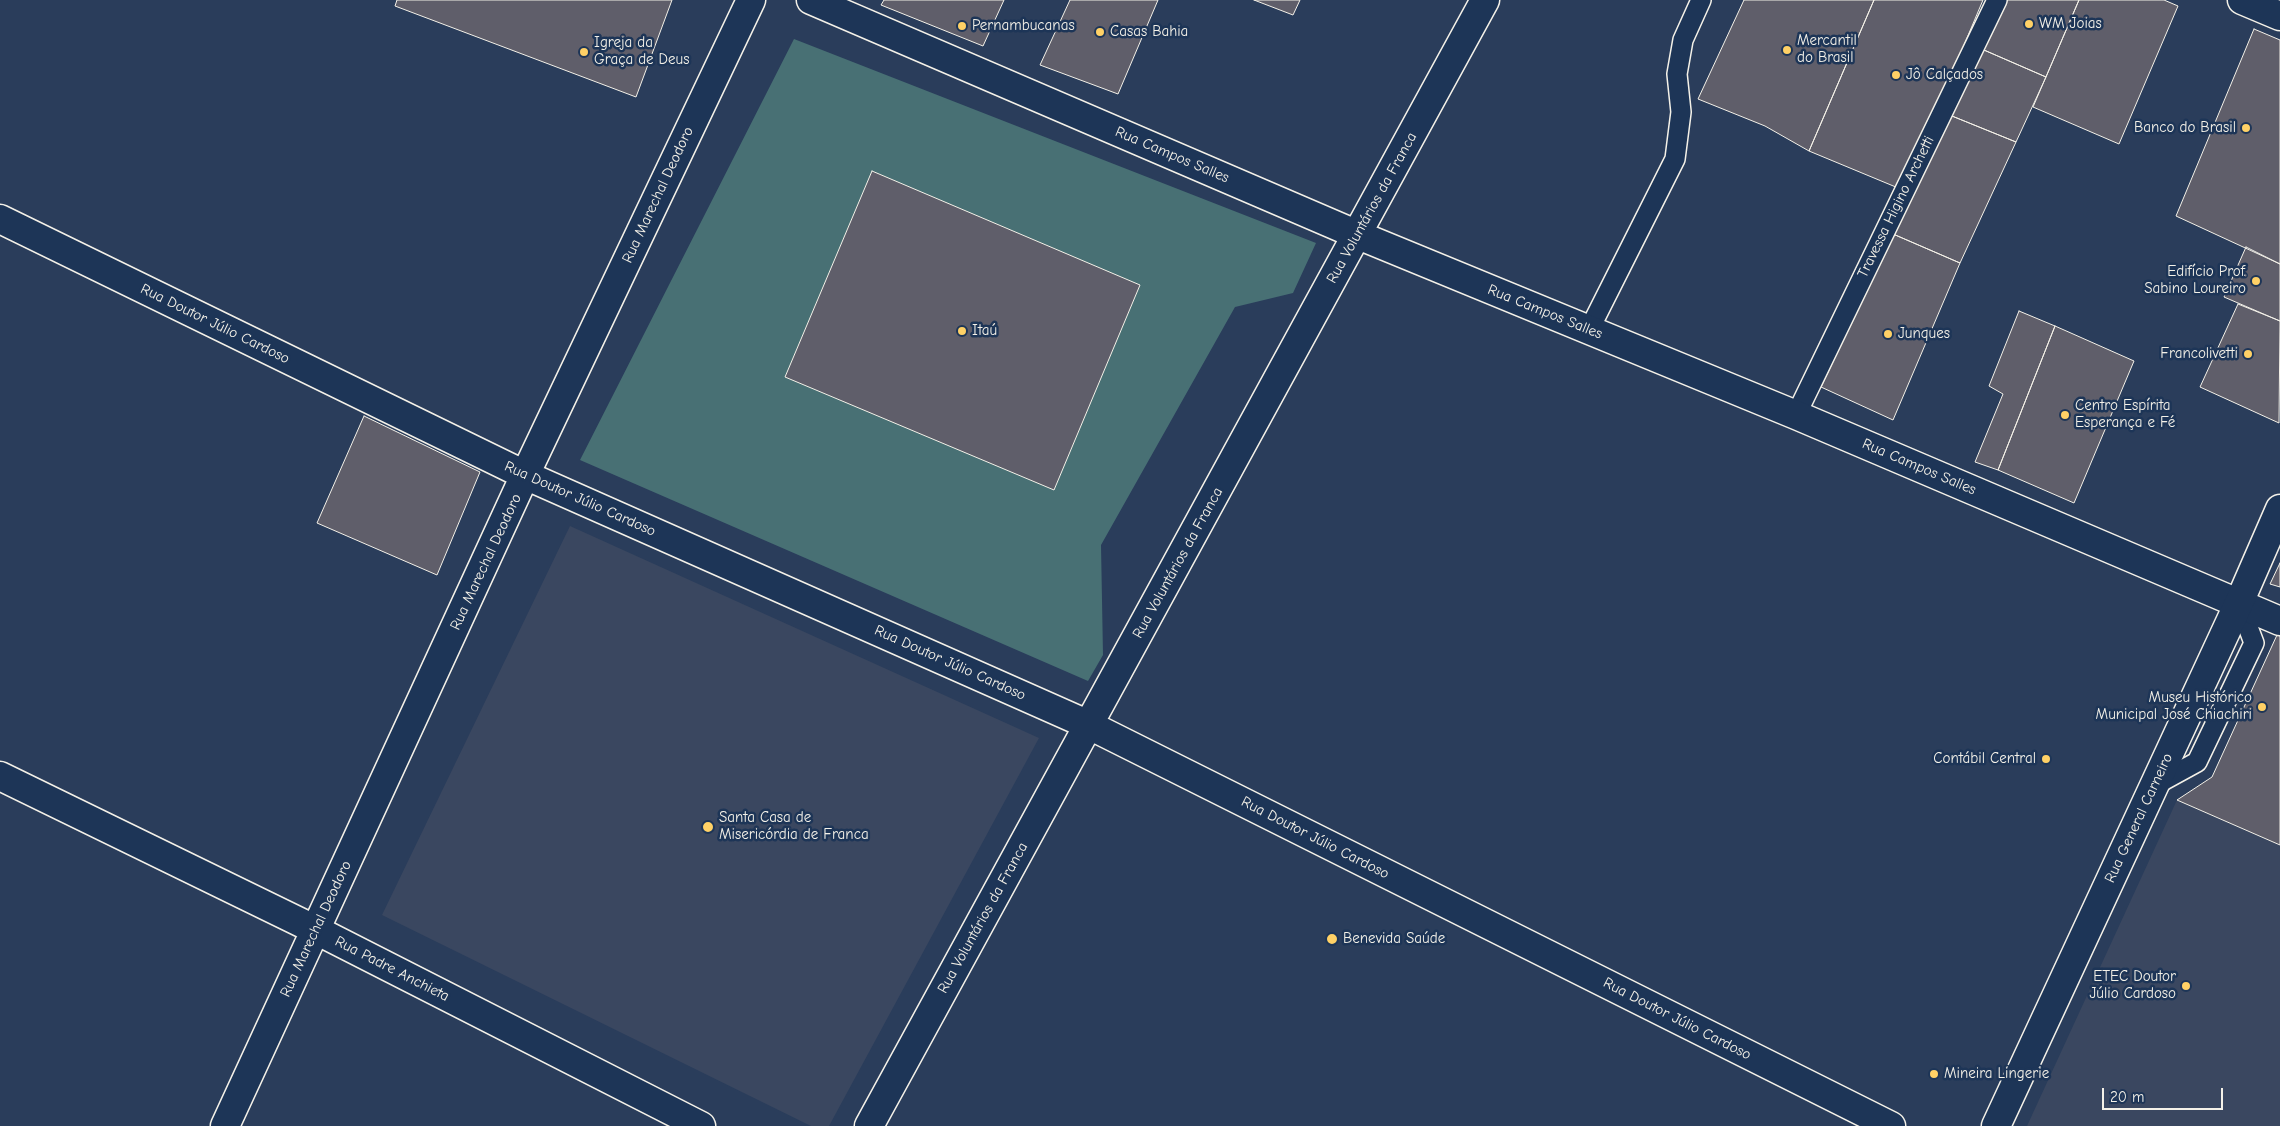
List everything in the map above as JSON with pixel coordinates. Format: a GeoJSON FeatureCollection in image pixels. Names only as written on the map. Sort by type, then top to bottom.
{"type":"FeatureCollection","features":[{"type":"Feature","properties":{"kind":"street","name":"Rua Marechal Deodoro"},"geometry":{"type":"LineString","coordinates":[[225,1126],[525,475],[751,0]]}},
{"type":"Feature","properties":{"kind":"street","name":"Rua Campos Salles"},"geometry":{"type":"LineString","coordinates":[[811,0],[1358,235],[1796,415],[2280,621]]}},
{"type":"Feature","properties":{"kind":"street","name":"Rua Voluntários da Franca"},"geometry":{"type":"LineString","coordinates":[[869,1126],[1485,0]]}},
{"type":"Feature","properties":{"kind":"street"},"geometry":{"type":"LineString","coordinates":[[2242,0],[2280,16]]}},
{"type":"Feature","properties":{"kind":"street","name":"Rua Doutor Júlio Cardoso"},"geometry":{"type":"LineString","coordinates":[[0,219],[525,475],[1089,725],[1891,1126]]}},
{"type":"Feature","properties":{"kind":"street","name":"Rua General Carneiro"},"geometry":{"type":"LineString","coordinates":[[1996,1126],[2239,603],[2280,509]]}},
{"type":"Feature","properties":{"kind":"street","name":"Rua Padre Anchieta"},"geometry":{"type":"LineString","coordinates":[[0,776],[316,930],[701,1126]]}},
{"type":"Feature","properties":{"kind":"lane"},"geometry":{"type":"LineString","coordinates":[[1589,330],[1674,159],[1681,112],[1677,74],[1683,40],[1701,0]]}},
{"type":"Feature","properties":{"kind":"lane","name":"Travessa Higino Archetti"},"geometry":{"type":"LineString","coordinates":[[1796,415],[1996,0]]}},
{"type":"Feature","properties":{"kind":"shaded area","name":"Santa Casa de Misericórdia de Franca"},"geometry":{"type":"Polygon","coordinates":[[[570,526],[1039,738],[829,1126],[811,1126],[382,915],[570,526]]]}},
{"type":"Feature","properties":{"kind":"shaded area","name":"ETEC Doutor Júlio Cardoso"},"geometry":{"type":"Polygon","coordinates":[[[2177,800],[2280,845],[2280,1126],[2027,1126],[2177,800]]]}},
{"type":"Feature","properties":{"kind":"green space"},"geometry":{"type":"Polygon","coordinates":[[[794,39],[1316,243],[1293,293],[1235,307],[1101,545],[1103,655],[1088,681],[580,460],[794,39]]]}},
{"type":"Feature","properties":{"kind":"building","name":"Igreja da Graça de Deus"},"geometry":{"type":"Polygon","coordinates":[[[397,0],[672,0],[636,97],[395,6],[397,0]]]}},
{"type":"Feature","properties":{"kind":"building","name":"Pernambucanas"},"geometry":{"type":"Polygon","coordinates":[[[884,0],[1004,0],[983,46],[881,5],[884,0]]]}},
{"type":"Feature","properties":{"kind":"building","name":"Casas Bahia"},"geometry":{"type":"Polygon","coordinates":[[[1070,0],[1158,0],[1118,94],[1040,65],[1070,0]]]}},
{"type":"Feature","properties":{"kind":"building"},"geometry":{"type":"Polygon","coordinates":[[[1254,0],[1300,0],[1293,15],[1254,0]]]}},
{"type":"Feature","properties":{"kind":"building","name":"Mercantil do Brasil"},"geometry":{"type":"Polygon","coordinates":[[[1744,0],[1874,0],[1809,151],[1765,126],[1698,99],[1744,0]]]}},
{"type":"Feature","properties":{"kind":"building","name":"Jô Calçados"},"geometry":{"type":"Polygon","coordinates":[[[1874,0],[1983,0],[1903,190],[1809,151],[1874,0]]]}},
{"type":"Feature","properties":{"kind":"building","name":"WM Joias"},"geometry":{"type":"Polygon","coordinates":[[[2000,0],[2079,0],[2046,77],[1977,47],[2000,0]]]}},
{"type":"Feature","properties":{"kind":"building"},"geometry":{"type":"Polygon","coordinates":[[[2079,0],[2164,0],[2178,6],[2119,144],[2033,107],[2079,0]]]}},
{"type":"Feature","properties":{"kind":"building","name":"Banco do Brasil"},"geometry":{"type":"Polygon","coordinates":[[[2254,29],[2280,40],[2280,264],[2176,216],[2254,29]]]}},
{"type":"Feature","properties":{"kind":"building"},"geometry":{"type":"Polygon","coordinates":[[[1977,47],[2046,77],[2016,142],[1947,114],[1977,47]]]}},
{"type":"Feature","properties":{"kind":"building"},"geometry":{"type":"Polygon","coordinates":[[[1947,114],[2016,142],[1960,263],[1893,234],[1947,114]]]}},
{"type":"Feature","properties":{"kind":"building","name":"Itaú"},"geometry":{"type":"Polygon","coordinates":[[[872,171],[1140,285],[1054,490],[785,377],[872,171]]]}},
{"type":"Feature","properties":{"kind":"building","name":"Junques"},"geometry":{"type":"Polygon","coordinates":[[[1893,234],[1960,263],[1893,420],[1821,387],[1893,234]]]}},
{"type":"Feature","properties":{"kind":"building","name":"Edifício Prof. Sabino Loureiro"},"geometry":{"type":"Polygon","coordinates":[[[2246,247],[2280,264],[2280,321],[2224,297],[2246,247]]]}},
{"type":"Feature","properties":{"kind":"building","name":"Francolivetti"},"geometry":{"type":"Polygon","coordinates":[[[2238,304],[2280,321],[2279,423],[2200,387],[2238,304]]]}},
{"type":"Feature","properties":{"kind":"building"},"geometry":{"type":"Polygon","coordinates":[[[2019,311],[2055,326],[1998,470],[1975,462],[2003,394],[1989,386],[2019,311]]]}},
{"type":"Feature","properties":{"kind":"building","name":"Centro Espírita Esperança e Fé"},"geometry":{"type":"Polygon","coordinates":[[[2055,326],[2134,361],[2074,503],[1998,470],[2055,326]]]}},
{"type":"Feature","properties":{"kind":"building"},"geometry":{"type":"Polygon","coordinates":[[[364,416],[480,472],[437,575],[317,523],[364,416]]]}},
{"type":"Feature","properties":{"kind":"building"},"geometry":{"type":"Polygon","coordinates":[[[2280,563],[2280,587],[2270,584],[2280,563]]]}},
{"type":"Feature","properties":{"kind":"building","name":"Museu Histórico Municipal José Chiachiri"},"geometry":{"type":"Polygon","coordinates":[[[2277,635],[2280,636],[2280,845],[2177,800],[2212,777],[2277,635]]]}},
{"type":"Feature","properties":{"kind":"place","name":"WM Joias"},"geometry":{"type":"Point","coordinates":[2029,24]}},
{"type":"Feature","properties":{"kind":"place","name":"Pernambucanas"},"geometry":{"type":"Point","coordinates":[962,26]}},
{"type":"Feature","properties":{"kind":"place","name":"Casas Bahia"},"geometry":{"type":"Point","coordinates":[1100,32]}},
{"type":"Feature","properties":{"kind":"place","name":"Mercantil do Brasil"},"geometry":{"type":"Point","coordinates":[1787,50]}},
{"type":"Feature","properties":{"kind":"place","name":"Igreja da Graça de Deus"},"geometry":{"type":"Point","coordinates":[584,52]}},
{"type":"Feature","properties":{"kind":"place","name":"Jô Calçados"},"geometry":{"type":"Point","coordinates":[1896,75]}},
{"type":"Feature","properties":{"kind":"place","name":"Banco do Brasil"},"geometry":{"type":"Point","coordinates":[2246,128]}},
{"type":"Feature","properties":{"kind":"place","name":"Edifício Prof. Sabino Loureiro"},"geometry":{"type":"Point","coordinates":[2256,281]}},
{"type":"Feature","properties":{"kind":"place","name":"Itaú"},"geometry":{"type":"Point","coordinates":[962,331]}},
{"type":"Feature","properties":{"kind":"place","name":"Junques"},"geometry":{"type":"Point","coordinates":[1888,334]}},
{"type":"Feature","properties":{"kind":"place","name":"Francolivetti"},"geometry":{"type":"Point","coordinates":[2248,354]}},
{"type":"Feature","properties":{"kind":"place","name":"Centro Espírita Esperança e Fé"},"geometry":{"type":"Point","coordinates":[2065,415]}},
{"type":"Feature","properties":{"kind":"place","name":"Museu Histórico Municipal José Chiachiri"},"geometry":{"type":"Point","coordinates":[2262,707]}},
{"type":"Feature","properties":{"kind":"place","name":"Contábil Central"},"geometry":{"type":"Point","coordinates":[2046,759]}},
{"type":"Feature","properties":{"kind":"place","name":"Santa Casa de Misericórdia de Franca"},"geometry":{"type":"Point","coordinates":[708,827]}},
{"type":"Feature","properties":{"kind":"place","name":"Benevida Saúde"},"geometry":{"type":"Point","coordinates":[1332,939]}},
{"type":"Feature","properties":{"kind":"place","name":"ETEC Doutor Júlio Cardoso"},"geometry":{"type":"Point","coordinates":[2186,986]}},
{"type":"Feature","properties":{"kind":"place","name":"Mineira Lingerie"},"geometry":{"type":"Point","coordinates":[1934,1074]}}]}
